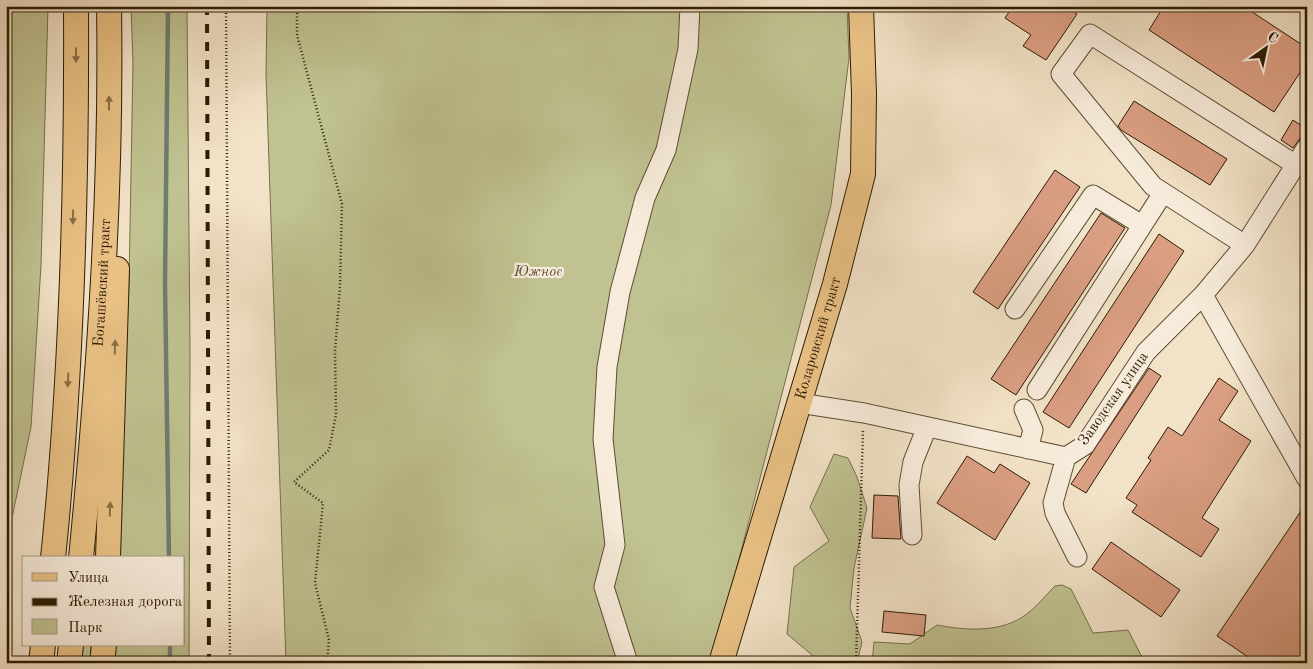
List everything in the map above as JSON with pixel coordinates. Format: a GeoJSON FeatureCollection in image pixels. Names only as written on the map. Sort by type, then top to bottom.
{"type":"FeatureCollection","features":[{"type":"Feature","properties":{"kind":"main road","name":"Богашёвский тракт"},"geometry":{"type":"LineString","coordinates":[[53,556],[66,412],[72,289],[76,6]]}},
{"type":"Feature","properties":{"kind":"main road","name":"Богашёвский тракт"},"geometry":{"type":"LineString","coordinates":[[81,556],[92,426],[108,152],[109,6]]}},
{"type":"Feature","properties":{"kind":"main road","name":"Коларовский тракт"},"geometry":{"type":"LineString","coordinates":[[721,663],[835,284],[863,174],[864,94],[861,6]]}},
{"type":"Feature","properties":{"kind":"main road"},"geometry":{"type":"LineString","coordinates":[[108,152],[115,221],[117,283],[108,556]]}},
{"type":"Feature","properties":{"kind":"main road"},"geometry":{"type":"LineString","coordinates":[[69,663],[71,646]]}},
{"type":"Feature","properties":{"kind":"main road"},"geometry":{"type":"LineString","coordinates":[[102,663],[104,646]]}},
{"type":"Feature","properties":{"kind":"street"},"geometry":{"type":"LineString","coordinates":[[628,663],[604,587],[616,545],[602,439],[606,367],[620,292],[645,198],[666,150],[688,49],[690,6]]}},
{"type":"Feature","properties":{"kind":"street"},"geometry":{"type":"LineString","coordinates":[[1245,246],[1153,186],[1061,74],[1090,34],[1296,165]]}},
{"type":"Feature","properties":{"kind":"street","name":"Заводская улица"},"geometry":{"type":"LineString","coordinates":[[799,402],[864,413],[1066,458],[1085,445],[1146,352],[1203,295],[1245,246],[1307,147]]}},
{"type":"Feature","properties":{"kind":"street"},"geometry":{"type":"LineString","coordinates":[[1037,390],[1163,193]]}},
{"type":"Feature","properties":{"kind":"street"},"geometry":{"type":"LineString","coordinates":[[1015,309],[1093,195],[1142,225]]}},
{"type":"Feature","properties":{"kind":"street"},"geometry":{"type":"LineString","coordinates":[[1203,295],[1307,479]]}},
{"type":"Feature","properties":{"kind":"street"},"geometry":{"type":"LineString","coordinates":[[1024,409],[1033,430],[1028,449]]}},
{"type":"Feature","properties":{"kind":"street"},"geometry":{"type":"LineString","coordinates":[[912,535],[909,485],[913,462],[927,427]]}},
{"type":"Feature","properties":{"kind":"street"},"geometry":{"type":"LineString","coordinates":[[1066,458],[1053,503],[1055,513],[1077,557]]}},
{"type":"Feature","properties":{"kind":"path"},"geometry":{"type":"LineString","coordinates":[[226,6],[230,663]]}},
{"type":"Feature","properties":{"kind":"path"},"geometry":{"type":"LineString","coordinates":[[297,6],[297,35],[342,204],[340,286],[335,351],[336,415],[329,450],[294,482],[324,504],[315,584],[329,640],[327,663]]}},
{"type":"Feature","properties":{"kind":"path"},"geometry":{"type":"LineString","coordinates":[[856,663],[864,413]]}},
{"type":"Feature","properties":{"kind":"green space"},"geometry":{"type":"Polygon","coordinates":[[[6,6],[48,6],[41,265],[31,427],[12,518],[12,649],[8,663],[6,663],[6,6]]]}},
{"type":"Feature","properties":{"kind":"green space"},"geometry":{"type":"Polygon","coordinates":[[[131,6],[187,6],[190,349],[189,663],[113,663],[114,646],[185,646],[185,556],[118,556],[129,283],[133,63],[131,6]]]}},
{"type":"Feature","properties":{"kind":"green space","name":"Южное"},"geometry":{"type":"Polygon","coordinates":[[[267,6],[847,6],[849,58],[831,205],[712,663],[286,663],[266,75],[267,6]]]}},
{"type":"Feature","properties":{"kind":"green space"},"geometry":{"type":"Polygon","coordinates":[[[834,454],[848,458],[857,477],[867,508],[854,568],[850,608],[862,642],[857,663],[812,663],[812,655],[787,634],[794,567],[829,541],[810,507],[834,454]]]}},
{"type":"Feature","properties":{"kind":"green space"},"geometry":{"type":"Polygon","coordinates":[[[1062,585],[1071,589],[1093,633],[1128,630],[1144,661],[1141,663],[872,663],[874,642],[910,644],[937,625],[980,629],[1011,623],[1026,615],[1055,586],[1062,585]]]}},
{"type":"Feature","properties":{"kind":"green space"},"geometry":{"type":"Polygon","coordinates":[[[83,646],[91,646],[90,663],[81,663],[83,646]]]}},
{"type":"Feature","properties":{"kind":"building"},"geometry":{"type":"Polygon","coordinates":[[[1013,6],[1065,6],[1077,14],[1046,60],[1023,46],[1031,35],[1005,18],[1013,6]]]}},
{"type":"Feature","properties":{"kind":"building"},"geometry":{"type":"Polygon","coordinates":[[[1164,6],[1243,6],[1307,48],[1307,62],[1274,112],[1149,30],[1164,6]]]}},
{"type":"Feature","properties":{"kind":"building"},"geometry":{"type":"Polygon","coordinates":[[[1134,101],[1227,159],[1210,185],[1121,130],[1118,126],[1134,101]]]}},
{"type":"Feature","properties":{"kind":"building"},"geometry":{"type":"Polygon","coordinates":[[[1293,120],[1307,129],[1307,136],[1301,137],[1293,148],[1281,140],[1293,120]]]}},
{"type":"Feature","properties":{"kind":"building"},"geometry":{"type":"Polygon","coordinates":[[[1055,170],[1080,187],[998,309],[973,292],[1055,170]]]}},
{"type":"Feature","properties":{"kind":"building"},"geometry":{"type":"Polygon","coordinates":[[[1101,213],[1125,228],[1016,395],[991,379],[1101,213]]]}},
{"type":"Feature","properties":{"kind":"building"},"geometry":{"type":"Polygon","coordinates":[[[1159,234],[1184,251],[1069,428],[1043,412],[1159,234]]]}},
{"type":"Feature","properties":{"kind":"building"},"geometry":{"type":"Polygon","coordinates":[[[1149,368],[1161,376],[1086,493],[1071,484],[1149,368]]]}},
{"type":"Feature","properties":{"kind":"building"},"geometry":{"type":"Polygon","coordinates":[[[1219,378],[1238,391],[1219,420],[1251,441],[1202,518],[1219,529],[1201,557],[1132,512],[1137,505],[1126,498],[1151,460],[1148,458],[1168,427],[1182,436],[1219,378]]]}},
{"type":"Feature","properties":{"kind":"building"},"geometry":{"type":"Polygon","coordinates":[[[967,456],[994,473],[1000,464],[1030,483],[995,540],[937,503],[967,456]]]}},
{"type":"Feature","properties":{"kind":"building"},"geometry":{"type":"Polygon","coordinates":[[[874,495],[898,496],[901,539],[872,538],[874,495]]]}},
{"type":"Feature","properties":{"kind":"building"},"geometry":{"type":"Polygon","coordinates":[[[1307,502],[1307,653],[1300,663],[1257,663],[1217,636],[1307,502]]]}},
{"type":"Feature","properties":{"kind":"building"},"geometry":{"type":"Polygon","coordinates":[[[1111,542],[1180,590],[1161,617],[1092,569],[1111,542]]]}},
{"type":"Feature","properties":{"kind":"building"},"geometry":{"type":"Polygon","coordinates":[[[884,611],[926,615],[924,636],[882,632],[884,611]]]}},
{"type":"Feature","properties":{"kind":"waterway"},"geometry":{"type":"LineString","coordinates":[[168,6],[165,283],[169,556]]}},
{"type":"Feature","properties":{"kind":"waterway"},"geometry":{"type":"LineString","coordinates":[[170,646],[170,663]]}},
{"type":"Feature","properties":{"kind":"railway"},"geometry":{"type":"LineString","coordinates":[[207,6],[209,663]]}}]}
